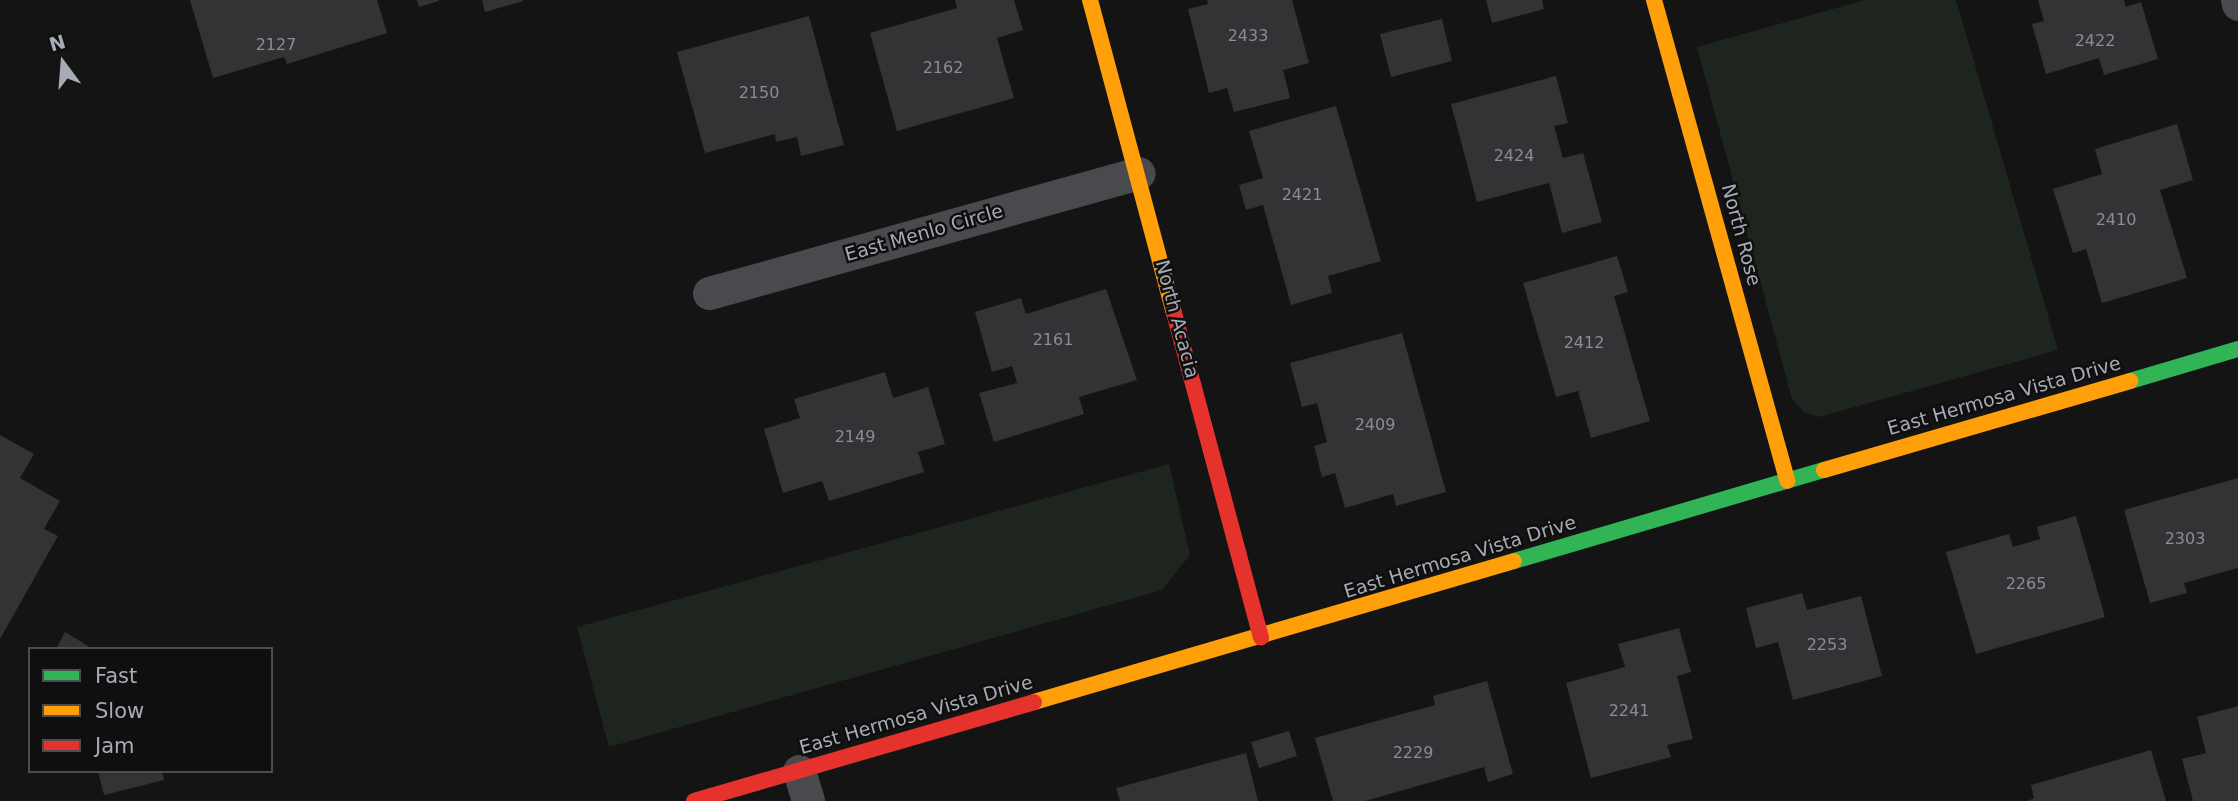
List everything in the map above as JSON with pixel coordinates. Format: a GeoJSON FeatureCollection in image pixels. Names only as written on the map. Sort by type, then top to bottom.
{"type":"FeatureCollection","features":[{"type":"Feature","properties":{"kind":"street","name":"North Acacia"},"geometry":{"type":"LineString","coordinates":[[1090,0],[1139,173],[1261,638]]}},
{"type":"Feature","properties":{"kind":"street","name":"North Rose"},"geometry":{"type":"LineString","coordinates":[[1654,0],[1787,481]]}},
{"type":"Feature","properties":{"kind":"street","name":"East Menlo Circle"},"geometry":{"type":"LineString","coordinates":[[709,293],[1139,173]]}},
{"type":"Feature","properties":{"kind":"street","name":"East Hermosa Vista Drive"},"geometry":{"type":"LineString","coordinates":[[694,801],[803,786],[1261,638],[2238,349]]}},
{"type":"Feature","properties":{"kind":"shaded area"},"geometry":{"type":"Polygon","coordinates":[[[1865,0],[1956,0],[2058,350],[1819,417],[1804,412],[1792,399],[1697,47],[1865,0]]]}},
{"type":"Feature","properties":{"kind":"shaded area"},"geometry":{"type":"Polygon","coordinates":[[[1169,464],[1190,555],[1162,590],[609,747],[577,627],[1169,464]]]}},
{"type":"Feature","properties":{"kind":"building"},"geometry":{"type":"Polygon","coordinates":[[[190,0],[377,0],[387,33],[287,64],[284,57],[213,78],[190,0]]]}},
{"type":"Feature","properties":{"kind":"building"},"geometry":{"type":"Polygon","coordinates":[[[417,0],[439,0],[439,1],[419,7],[417,0]]]}},
{"type":"Feature","properties":{"kind":"building"},"geometry":{"type":"Polygon","coordinates":[[[482,0],[523,0],[523,1],[485,12],[482,0]]]}},
{"type":"Feature","properties":{"kind":"building"},"geometry":{"type":"Polygon","coordinates":[[[955,0],[1014,0],[1023,30],[997,38],[1014,98],[897,131],[870,33],[957,8],[955,0]]]}},
{"type":"Feature","properties":{"kind":"building"},"geometry":{"type":"Polygon","coordinates":[[[1207,0],[1292,0],[1309,63],[1283,70],[1290,98],[1234,112],[1227,88],[1209,93],[1188,9],[1208,4],[1207,0]]]}},
{"type":"Feature","properties":{"kind":"building"},"geometry":{"type":"Polygon","coordinates":[[[1486,0],[1542,0],[1544,9],[1492,23],[1486,0]]]}},
{"type":"Feature","properties":{"kind":"building"},"geometry":{"type":"Polygon","coordinates":[[[2038,0],[2124,0],[2126,7],[2141,2],[2158,59],[2104,75],[2099,58],[2046,74],[2032,24],[2044,21],[2038,0]]]}},
{"type":"Feature","properties":{"kind":"building"},"geometry":{"type":"Polygon","coordinates":[[[809,16],[844,145],[801,156],[797,137],[776,142],[775,134],[705,153],[677,52],[809,16]]]}},
{"type":"Feature","properties":{"kind":"building"},"geometry":{"type":"Polygon","coordinates":[[[1442,19],[1452,61],[1391,77],[1380,34],[1442,19]]]}},
{"type":"Feature","properties":{"kind":"building"},"geometry":{"type":"Polygon","coordinates":[[[1556,76],[1568,123],[1554,126],[1563,158],[1583,153],[1602,222],[1562,233],[1549,183],[1477,202],[1451,104],[1556,76]]]}},
{"type":"Feature","properties":{"kind":"building"},"geometry":{"type":"Polygon","coordinates":[[[1336,106],[1381,261],[1328,276],[1332,293],[1291,305],[1263,205],[1246,210],[1239,185],[1263,178],[1249,131],[1336,106]]]}},
{"type":"Feature","properties":{"kind":"building"},"geometry":{"type":"Polygon","coordinates":[[[2177,124],[2193,180],[2160,190],[2187,278],[2102,303],[2086,249],[2073,253],[2053,189],[2102,174],[2095,149],[2177,124]]]}},
{"type":"Feature","properties":{"kind":"building"},"geometry":{"type":"Polygon","coordinates":[[[1617,256],[1628,292],[1614,296],[1650,421],[1591,438],[1578,391],[1556,397],[1523,283],[1617,256]]]}},
{"type":"Feature","properties":{"kind":"building"},"geometry":{"type":"Polygon","coordinates":[[[1106,289],[1137,380],[1079,397],[1084,414],[994,442],[979,393],[1017,383],[1012,366],[992,372],[975,312],[1021,298],[1026,314],[1106,289]]]}},
{"type":"Feature","properties":{"kind":"building"},"geometry":{"type":"Polygon","coordinates":[[[1402,333],[1446,492],[1396,506],[1393,494],[1345,508],[1335,473],[1322,477],[1314,446],[1327,442],[1317,403],[1302,407],[1290,363],[1402,333]]]}},
{"type":"Feature","properties":{"kind":"building"},"geometry":{"type":"Polygon","coordinates":[[[885,372],[893,398],[928,387],[945,444],[918,452],[924,472],[829,501],[822,481],[783,493],[764,429],[800,418],[794,399],[885,372]]]}},
{"type":"Feature","properties":{"kind":"building"},"geometry":{"type":"Polygon","coordinates":[[[0,435],[34,454],[20,478],[60,501],[44,529],[58,536],[0,639],[0,435]]]}},
{"type":"Feature","properties":{"kind":"building"},"geometry":{"type":"Polygon","coordinates":[[[2238,478],[2238,568],[2184,583],[2187,593],[2150,603],[2124,510],[2238,478]]]}},
{"type":"Feature","properties":{"kind":"building"},"geometry":{"type":"Polygon","coordinates":[[[2076,516],[2105,617],[1976,654],[1946,552],[2009,534],[2013,547],[2040,539],[2037,527],[2076,516]]]}},
{"type":"Feature","properties":{"kind":"building"},"geometry":{"type":"Polygon","coordinates":[[[1802,593],[1807,610],[1861,596],[1882,676],[1793,700],[1778,642],[1756,648],[1746,608],[1802,593]]]}},
{"type":"Feature","properties":{"kind":"building"},"geometry":{"type":"Polygon","coordinates":[[[1679,628],[1691,672],[1677,676],[1693,739],[1667,745],[1671,757],[1591,778],[1566,683],[1625,667],[1618,644],[1679,628]]]}},
{"type":"Feature","properties":{"kind":"building"},"geometry":{"type":"Polygon","coordinates":[[[65,632],[90,647],[57,647],[65,632]]]}},
{"type":"Feature","properties":{"kind":"building"},"geometry":{"type":"Polygon","coordinates":[[[1487,681],[1513,774],[1488,782],[1484,767],[1365,801],[1333,801],[1315,738],[1435,705],[1433,696],[1487,681]]]}},
{"type":"Feature","properties":{"kind":"building"},"geometry":{"type":"Polygon","coordinates":[[[2238,706],[2238,801],[2193,801],[2182,759],[2206,753],[2197,717],[2238,706]]]}},
{"type":"Feature","properties":{"kind":"building"},"geometry":{"type":"Polygon","coordinates":[[[1289,731],[1297,756],[1259,768],[1251,742],[1289,731]]]}},
{"type":"Feature","properties":{"kind":"building"},"geometry":{"type":"Polygon","coordinates":[[[2151,750],[2166,801],[2027,801],[2034,798],[2031,785],[2151,750]]]}},
{"type":"Feature","properties":{"kind":"building"},"geometry":{"type":"Polygon","coordinates":[[[1246,753],[1258,801],[1120,801],[1116,788],[1246,753]]]}},
{"type":"Feature","properties":{"kind":"building"},"geometry":{"type":"Polygon","coordinates":[[[98,773],[162,773],[164,780],[104,795],[98,773]]]}},
{"type":"Feature","properties":{"kind":"traffic: fast"},"geometry":{"type":"LineString","coordinates":[[2130,381],[2238,349]]}},
{"type":"Feature","properties":{"kind":"traffic: fast"},"geometry":{"type":"LineString","coordinates":[[1514,561],[1824,470]]}},
{"type":"Feature","properties":{"kind":"traffic: slow"},"geometry":{"type":"LineString","coordinates":[[1090,0],[1174,313]]}},
{"type":"Feature","properties":{"kind":"traffic: slow"},"geometry":{"type":"LineString","coordinates":[[1654,0],[1787,481]]}},
{"type":"Feature","properties":{"kind":"traffic: slow"},"geometry":{"type":"LineString","coordinates":[[1824,470],[2130,381]]}},
{"type":"Feature","properties":{"kind":"traffic: slow"},"geometry":{"type":"LineString","coordinates":[[1034,702],[1514,561]]}},
{"type":"Feature","properties":{"kind":"traffic: jam"},"geometry":{"type":"LineString","coordinates":[[1174,313],[1261,638]]}},
{"type":"Feature","properties":{"kind":"traffic: jam"},"geometry":{"type":"LineString","coordinates":[[694,801],[1034,702]]}}]}
